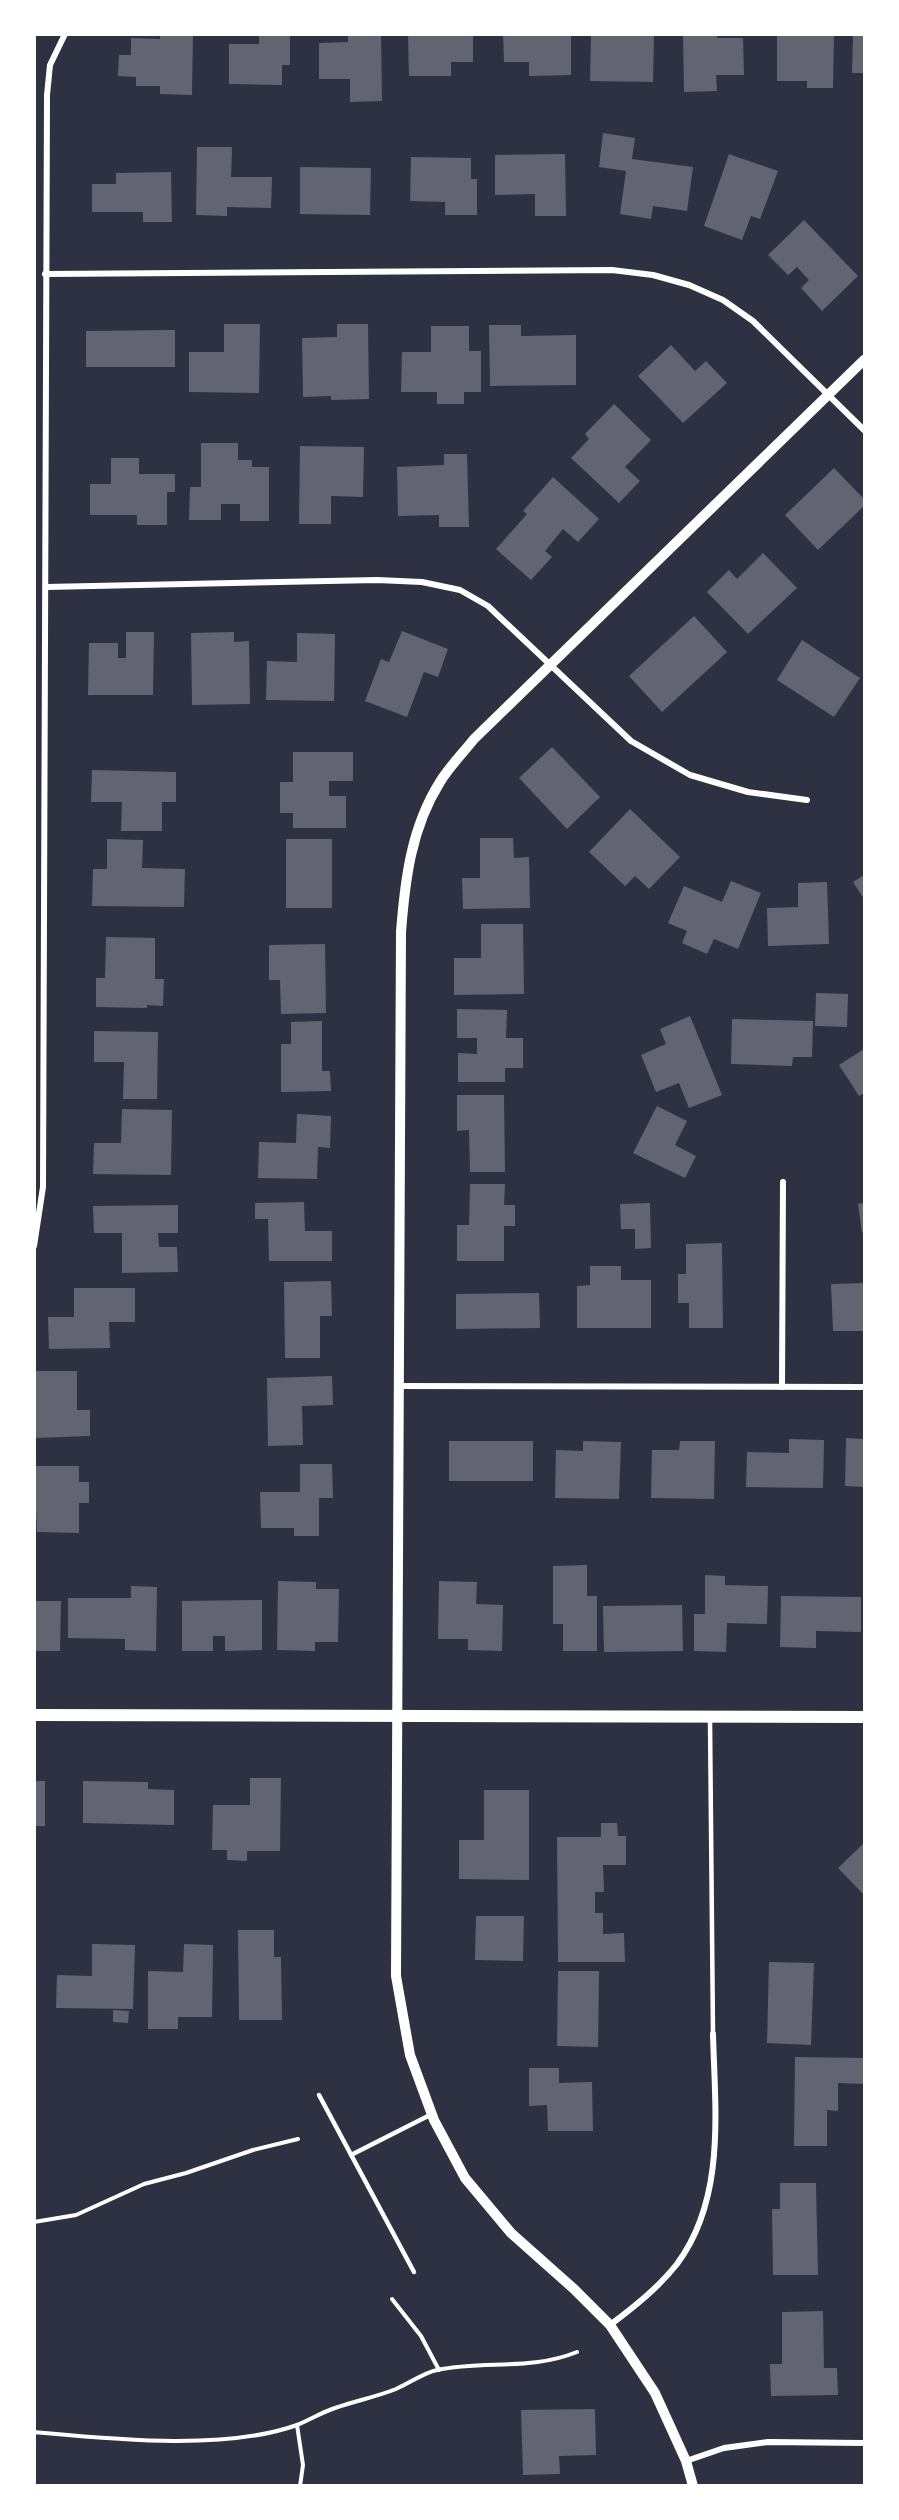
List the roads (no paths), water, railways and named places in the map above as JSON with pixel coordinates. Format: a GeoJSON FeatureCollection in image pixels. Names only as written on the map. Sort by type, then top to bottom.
{"type":"FeatureCollection","features":[{"type":"Feature","properties":{"kind":"main road"},"geometry":{"type":"LineString","coordinates":[[34,1715],[864,1717]]}},
{"type":"Feature","properties":{"kind":"street"},"geometry":{"type":"LineString","coordinates":[[34,1246],[43,1188],[47,95],[50,65],[65,34]]}},
{"type":"Feature","properties":{"kind":"street"},"geometry":{"type":"LineString","coordinates":[[45,274],[612,270],[653,275],[689,285],[723,300],[753,321],[864,430]]}},
{"type":"Feature","properties":{"kind":"street"},"geometry":{"type":"LineString","coordinates":[[693,2486],[686,2461],[655,2393],[610,2325],[574,2289],[511,2233],[465,2178],[432,2115],[410,2055],[396,1976],[401,932],[405,878],[417,829],[440,782],[474,739],[864,360]]}},
{"type":"Feature","properties":{"kind":"street"},"geometry":{"type":"LineString","coordinates":[[46,587],[377,580],[422,582],[460,590],[488,606],[631,741],[690,775],[748,792],[807,800]]}},
{"type":"Feature","properties":{"kind":"street"},"geometry":{"type":"LineString","coordinates":[[34,1111],[42,1111]]}},
{"type":"Feature","properties":{"kind":"street"},"geometry":{"type":"LineString","coordinates":[[782,1387],[783,1182]]}},
{"type":"Feature","properties":{"kind":"street"},"geometry":{"type":"LineString","coordinates":[[398,1386],[864,1387]]}},
{"type":"Feature","properties":{"kind":"street"},"geometry":{"type":"LineString","coordinates":[[610,2325],[645,2298],[677,2263],[701,2219],[714,2172],[713,2034]]}},
{"type":"Feature","properties":{"kind":"street"},"geometry":{"type":"LineString","coordinates":[[686,2461],[724,2448],[768,2442],[864,2443]]}},
{"type":"Feature","properties":{"kind":"lane"},"geometry":{"type":"LineString","coordinates":[[710,1716],[713,2034]]}},
{"type":"Feature","properties":{"kind":"lane"},"geometry":{"type":"LineString","coordinates":[[319,2095],[414,2272]]}},
{"type":"Feature","properties":{"kind":"lane"},"geometry":{"type":"LineString","coordinates":[[351,2155],[432,2115]]}}]}
